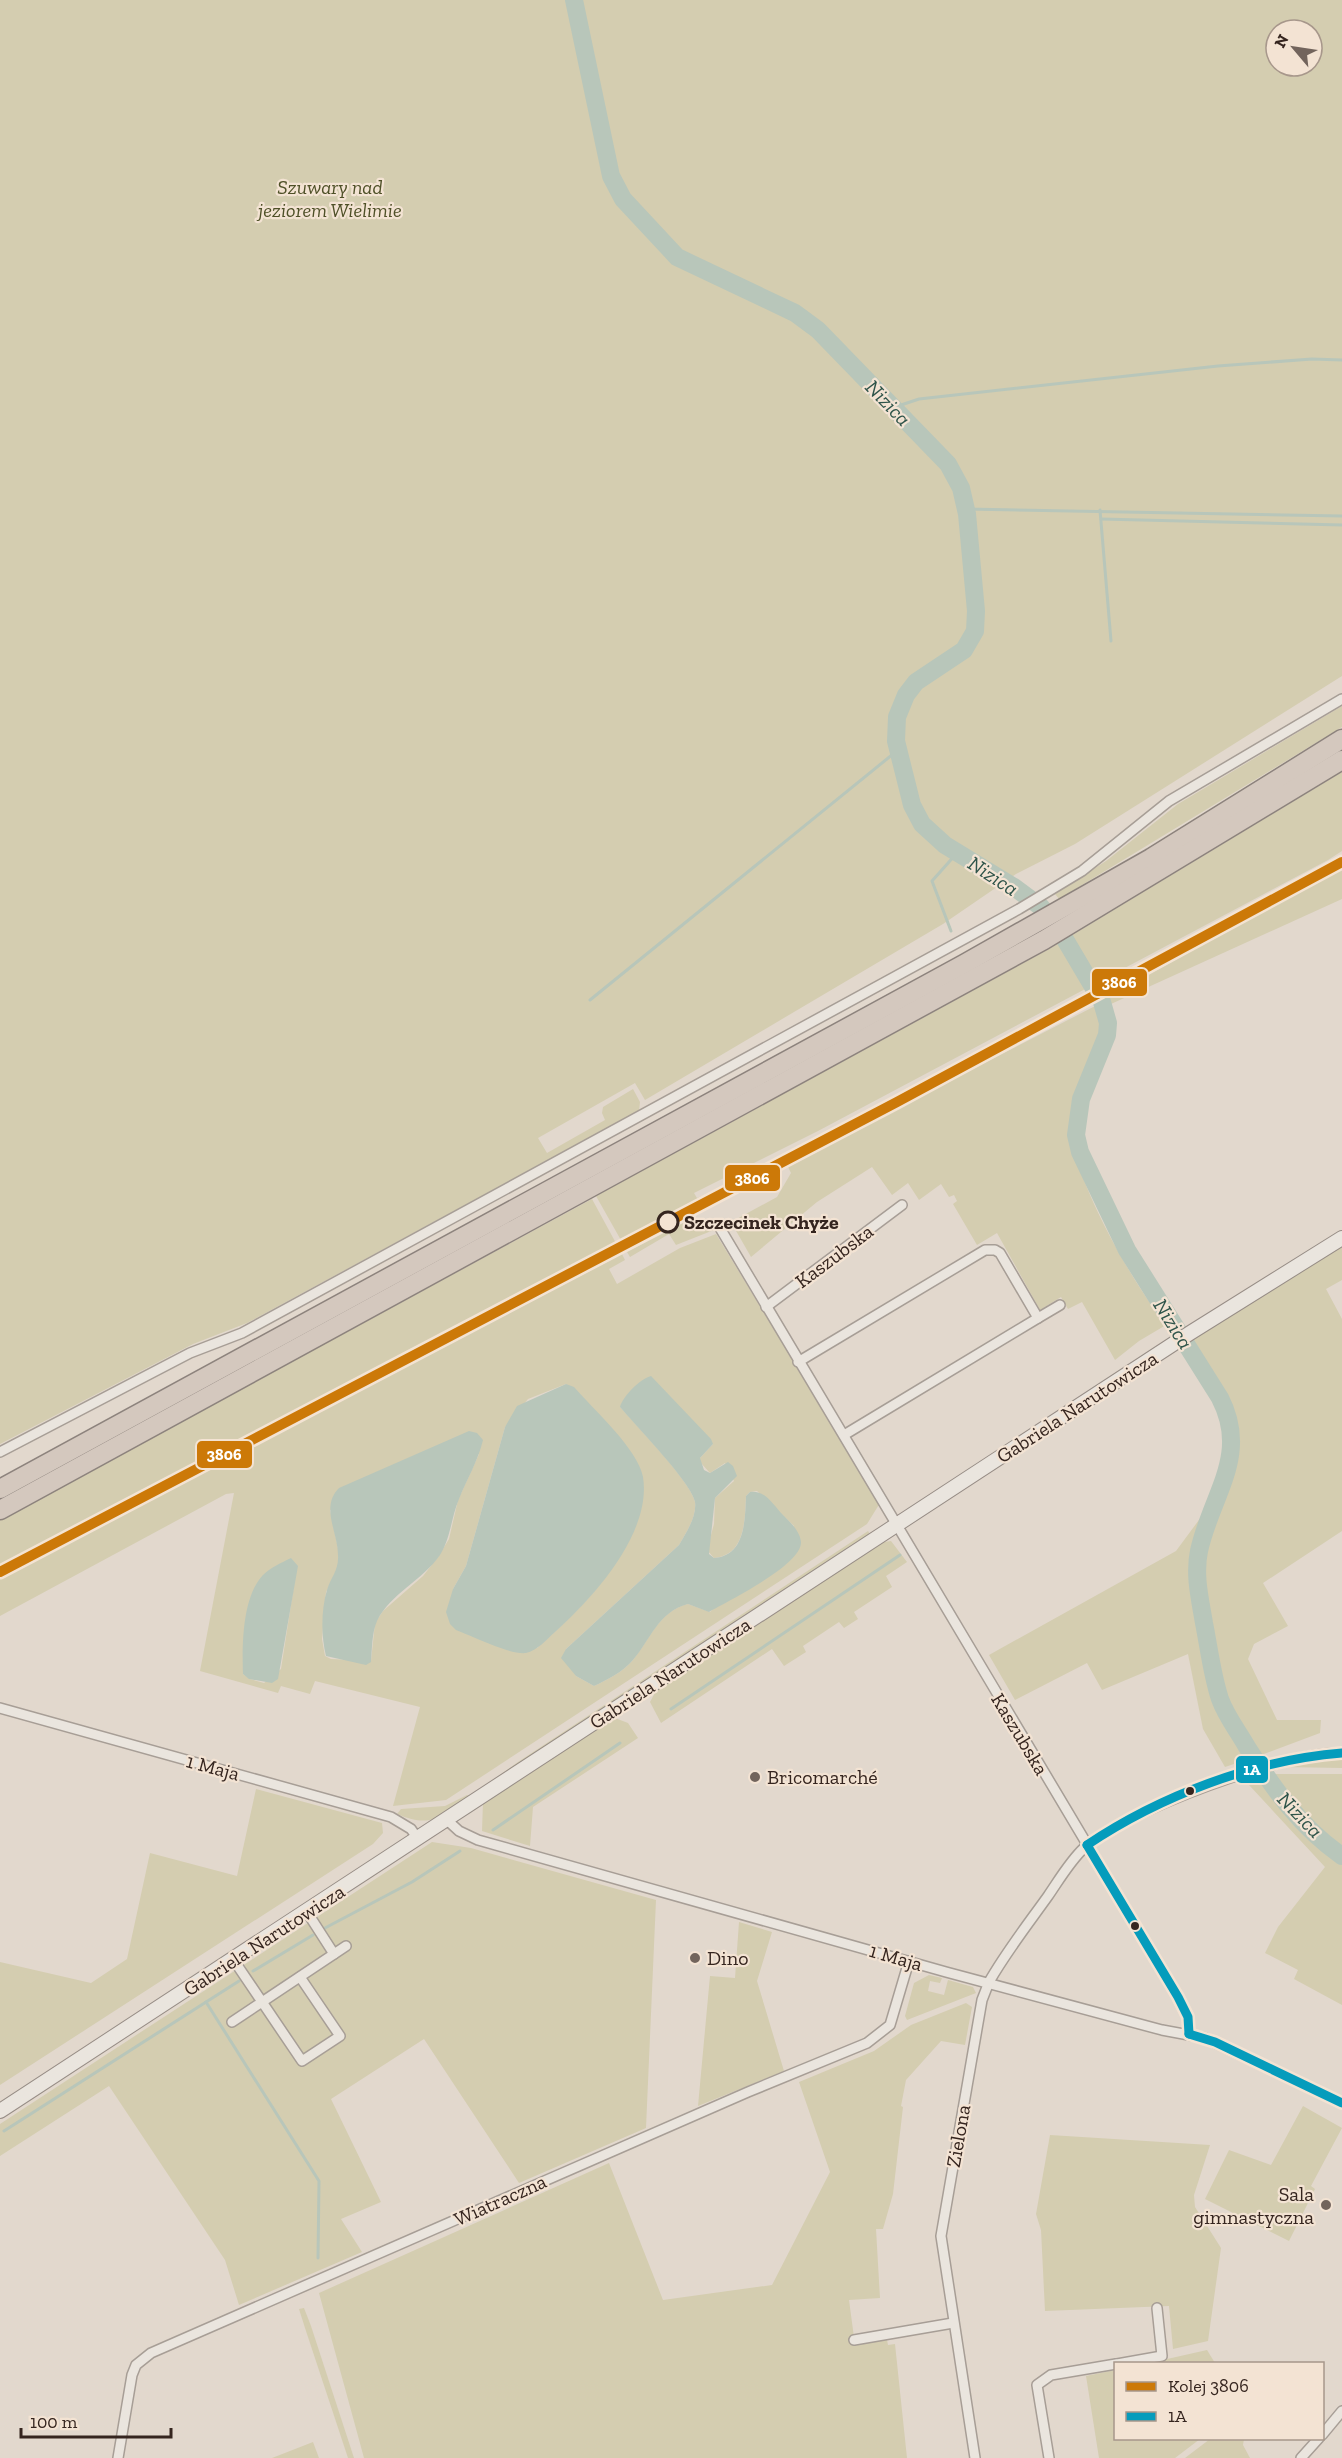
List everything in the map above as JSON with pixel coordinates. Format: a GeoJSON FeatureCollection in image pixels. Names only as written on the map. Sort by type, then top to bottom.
{"type":"FeatureCollection","features":[{"type":"Feature","properties":{"kind":"highway"},"geometry":{"type":"LineString","coordinates":[[0,1489],[1033,926],[1342,739]]}},
{"type":"Feature","properties":{"kind":"highway"},"geometry":{"type":"LineString","coordinates":[[0,1510],[1071,925],[1342,760]]}},
{"type":"Feature","properties":{"kind":"main road","name":"Gabriela Narutowicza"},"geometry":{"type":"LineString","coordinates":[[0,2111],[1190,1333],[1342,1238]]}},
{"type":"Feature","properties":{"kind":"street"},"geometry":{"type":"LineString","coordinates":[[0,1452],[180,1358],[242,1333],[1018,909],[1095,862],[1169,801],[1342,699]]}},
{"type":"Feature","properties":{"kind":"street","name":"Kaszubska"},"geometry":{"type":"LineString","coordinates":[[766,1307],[902,1205]]}},
{"type":"Feature","properties":{"kind":"street","name":"Kaszubska"},"geometry":{"type":"LineString","coordinates":[[720,1228],[1178,1997],[1188,2017],[1189,2034]]}},
{"type":"Feature","properties":{"kind":"street"},"geometry":{"type":"LineString","coordinates":[[798,1362],[991,1249],[1000,1253],[1038,1318]]}},
{"type":"Feature","properties":{"kind":"street"},"geometry":{"type":"LineString","coordinates":[[844,1434],[1060,1305]]}},
{"type":"Feature","properties":{"kind":"street","name":"1 Maja"},"geometry":{"type":"LineString","coordinates":[[0,1708],[387,1816],[411,1829],[418,1839]]}},
{"type":"Feature","properties":{"kind":"street","name":"Zielona"},"geometry":{"type":"LineString","coordinates":[[975,2458],[942,2253],[942,2220],[982,2000],[989,1982],[1076,1857],[1088,1845],[1141,1814],[1252,1771],[1314,1754],[1342,1753]]}},
{"type":"Feature","properties":{"kind":"street","name":"1 Maja"},"geometry":{"type":"LineString","coordinates":[[447,1820],[459,1831],[478,1840],[909,1961],[1162,2030],[1189,2034],[1215,2042],[1342,2103]]}},
{"type":"Feature","properties":{"kind":"street"},"geometry":{"type":"LineString","coordinates":[[307,1912],[334,1954]]}},
{"type":"Feature","properties":{"kind":"street"},"geometry":{"type":"LineString","coordinates":[[232,2022],[346,1946]]}},
{"type":"Feature","properties":{"kind":"street"},"geometry":{"type":"LineString","coordinates":[[234,1959],[302,2061],[340,2036],[300,1977]]}},
{"type":"Feature","properties":{"kind":"street","name":"Wiatraczna"},"geometry":{"type":"LineString","coordinates":[[118,2458],[132,2375],[136,2366],[151,2353],[748,2092],[867,2043],[890,2025],[909,1961]]}},
{"type":"Feature","properties":{"kind":"street"},"geometry":{"type":"LineString","coordinates":[[1128,2362],[1162,2356],[1157,2308]]}},
{"type":"Feature","properties":{"kind":"street"},"geometry":{"type":"LineString","coordinates":[[854,2340],[953,2323]]}},
{"type":"Feature","properties":{"kind":"street"},"geometry":{"type":"LineString","coordinates":[[1049,2458],[1037,2385],[1051,2375],[1114,2364]]}},
{"type":"Feature","properties":{"kind":"street"},"geometry":{"type":"LineString","coordinates":[[1324,2433],[1342,2411]]}},
{"type":"Feature","properties":{"kind":"street"},"geometry":{"type":"LineString","coordinates":[[1301,2458],[1318,2440]]}},
{"type":"Feature","properties":{"kind":"green space","name":"Szuwary nad jeziorem Wielimie"},"geometry":{"type":"Polygon","coordinates":[[[0,0],[1342,0],[1342,676],[1075,844],[1016,874],[943,924],[645,1100],[635,1083],[538,1138],[547,1153],[605,1120],[602,1113],[603,1107],[633,1089],[640,1102],[639,1111],[247,1323],[193,1344],[0,1444],[0,0]]]}},
{"type":"Feature","properties":{"kind":"green space"},"geometry":{"type":"Polygon","coordinates":[[[1342,706],[1342,727],[1059,899],[1055,894],[1106,861],[1178,804],[1342,706]]]}},
{"type":"Feature","properties":{"kind":"green space"},"geometry":{"type":"Polygon","coordinates":[[[1342,772],[1342,851],[818,1131],[694,1193],[697,1198],[731,1185],[622,1242],[596,1196],[1051,948],[1342,772]]]}},
{"type":"Feature","properties":{"kind":"green space"},"geometry":{"type":"Polygon","coordinates":[[[1342,867],[1342,899],[1111,1004],[1109,997],[1342,867]]]}},
{"type":"Feature","properties":{"kind":"green space"},"geometry":{"type":"Polygon","coordinates":[[[1097,1005],[1102,1023],[1101,1034],[1075,1097],[1071,1120],[1073,1142],[1080,1168],[1105,1227],[1137,1283],[1166,1325],[1139,1341],[1115,1360],[1082,1302],[1068,1309],[1061,1297],[1040,1310],[997,1233],[977,1245],[953,1204],[957,1201],[954,1195],[949,1197],[941,1184],[919,1200],[908,1183],[892,1195],[872,1167],[817,1202],[751,1257],[731,1222],[777,1197],[791,1173],[787,1165],[1097,1005]]]}},
{"type":"Feature","properties":{"kind":"green space"},"geometry":{"type":"Polygon","coordinates":[[[592,1199],[617,1245],[0,1569],[0,1520],[592,1199]]]}},
{"type":"Feature","properties":{"kind":"green space"},"geometry":{"type":"Polygon","coordinates":[[[695,1217],[701,1224],[709,1220],[714,1230],[676,1245],[669,1234],[630,1257],[627,1252],[695,1217]]]}},
{"type":"Feature","properties":{"kind":"green space"},"geometry":{"type":"Polygon","coordinates":[[[716,1234],[880,1503],[867,1524],[446,1800],[393,1806],[420,1707],[315,1681],[310,1694],[281,1686],[278,1693],[200,1671],[234,1493],[226,1494],[0,1616],[0,1577],[409,1361],[412,1364],[622,1254],[625,1260],[609,1269],[617,1284],[680,1248],[716,1234]],[[566,1384],[528,1399],[505,1427],[466,1566],[453,1589],[537,1648],[589,1598],[602,1581],[625,1544],[643,1497],[566,1384]],[[620,1407],[662,1454],[692,1493],[695,1502],[694,1513],[679,1545],[566,1649],[576,1676],[594,1686],[615,1675],[629,1664],[662,1619],[670,1613],[688,1604],[710,1612],[794,1526],[757,1491],[750,1492],[746,1496],[744,1526],[737,1544],[724,1556],[714,1558],[707,1550],[714,1524],[715,1498],[734,1481],[725,1463],[710,1473],[700,1462],[700,1458],[713,1444],[620,1407]],[[479,1454],[330,1510],[339,1553],[338,1569],[326,1592],[322,1639],[325,1656],[331,1659],[371,1661],[375,1623],[383,1611],[423,1576],[438,1557],[449,1539],[458,1500],[479,1454]],[[297,1566],[253,1593],[248,1614],[243,1674],[250,1679],[264,1683],[281,1669],[297,1566]]]}},
{"type":"Feature","properties":{"kind":"green space"},"geometry":{"type":"Polygon","coordinates":[[[1342,1245],[1342,1280],[1326,1289],[1342,1319],[1342,1531],[1263,1583],[1288,1626],[1254,1644],[1248,1659],[1277,1720],[1321,1720],[1320,1733],[1261,1755],[1237,1722],[1220,1686],[1203,1584],[1206,1543],[1234,1462],[1236,1443],[1234,1425],[1221,1392],[1189,1342],[1342,1245]]]}},
{"type":"Feature","properties":{"kind":"green space"},"geometry":{"type":"Polygon","coordinates":[[[1210,1505],[1196,1546],[1193,1588],[1213,1696],[1249,1759],[1225,1767],[1203,1729],[1188,1654],[1102,1690],[1087,1663],[1015,1700],[989,1655],[1176,1551],[1210,1505]]]}},
{"type":"Feature","properties":{"kind":"green space"},"geometry":{"type":"Polygon","coordinates":[[[868,1531],[871,1536],[476,1792],[518,1762],[868,1531]]]}},
{"type":"Feature","properties":{"kind":"green space"},"geometry":{"type":"Polygon","coordinates":[[[891,1541],[907,1562],[886,1576],[892,1587],[854,1612],[858,1619],[844,1628],[839,1622],[803,1646],[806,1652],[784,1666],[772,1649],[661,1723],[650,1702],[656,1691],[884,1542],[891,1541]]]}},
{"type":"Feature","properties":{"kind":"green space"},"geometry":{"type":"Polygon","coordinates":[[[615,1718],[628,1723],[638,1738],[533,1807],[530,1846],[482,1831],[483,1802],[615,1718]]]}},
{"type":"Feature","properties":{"kind":"green space"},"geometry":{"type":"Polygon","coordinates":[[[1342,1759],[1342,1768],[1281,1767],[1309,1761],[1342,1759]]]}},
{"type":"Feature","properties":{"kind":"green space"},"geometry":{"type":"Polygon","coordinates":[[[1276,1774],[1342,1774],[1342,1853],[1296,1812],[1270,1777],[1276,1774]]]}},
{"type":"Feature","properties":{"kind":"green space"},"geometry":{"type":"Polygon","coordinates":[[[1265,1781],[1279,1802],[1342,1864],[1342,2005],[1294,1979],[1298,1970],[1265,1953],[1278,1927],[1325,1867],[1249,1785],[1265,1781]]]}},
{"type":"Feature","properties":{"kind":"green space"},"geometry":{"type":"Polygon","coordinates":[[[256,1789],[382,1823],[383,1833],[373,1844],[0,2085],[0,1962],[91,1983],[127,1959],[150,1853],[237,1876],[256,1789]]]}},
{"type":"Feature","properties":{"kind":"green space"},"geometry":{"type":"Polygon","coordinates":[[[467,1795],[472,1797],[437,1818],[419,1820],[397,1814],[401,1809],[445,1806],[467,1795]]]}},
{"type":"Feature","properties":{"kind":"green space"},"geometry":{"type":"Polygon","coordinates":[[[432,1842],[471,1848],[656,1900],[646,2128],[519,2183],[424,2039],[331,2099],[381,2202],[341,2219],[362,2252],[239,2305],[225,2260],[109,2086],[0,2156],[0,2124],[432,1842]]]}},
{"type":"Feature","properties":{"kind":"green space"},"geometry":{"type":"Polygon","coordinates":[[[739,1922],[772,1932],[757,1981],[784,2071],[698,2106],[710,1976],[735,1978],[739,1922]]]}},
{"type":"Feature","properties":{"kind":"green space"},"geometry":{"type":"Polygon","coordinates":[[[929,1975],[942,1978],[940,1983],[930,1981],[928,1991],[944,1995],[948,1980],[973,1987],[976,1993],[907,2020],[905,2016],[914,1983],[929,1975]]]}},
{"type":"Feature","properties":{"kind":"green space"},"geometry":{"type":"Polygon","coordinates":[[[966,2003],[972,2007],[965,2045],[941,2041],[906,2080],[901,2106],[903,2107],[893,2194],[883,2229],[876,2229],[880,2298],[849,2300],[855,2345],[887,2340],[888,2345],[895,2344],[907,2458],[364,2458],[319,2293],[609,2163],[663,2300],[772,2285],[830,2172],[799,2082],[874,2051],[911,2025],[966,2003]]]}},
{"type":"Feature","properties":{"kind":"green space"},"geometry":{"type":"Polygon","coordinates":[[[1303,2106],[1342,2128],[1311,2186],[1315,2189],[1289,2241],[1205,2199],[1229,2150],[1271,2165],[1303,2106]]]}},
{"type":"Feature","properties":{"kind":"green space"},"geometry":{"type":"Polygon","coordinates":[[[1050,2135],[1210,2145],[1194,2195],[1195,2207],[1221,2248],[1208,2341],[1173,2349],[1169,2306],[1045,2311],[1041,2230],[1036,2214],[1050,2135]]]}},
{"type":"Feature","properties":{"kind":"green space"},"geometry":{"type":"Polygon","coordinates":[[[304,2308],[354,2458],[348,2458],[299,2309],[304,2308]]]}},
{"type":"Feature","properties":{"kind":"green space"},"geometry":{"type":"Polygon","coordinates":[[[1207,2350],[1214,2362],[1154,2362],[1207,2350]]]}},
{"type":"Feature","properties":{"kind":"green space"},"geometry":{"type":"Polygon","coordinates":[[[1114,2370],[1114,2440],[1199,2440],[1175,2458],[1099,2458],[1086,2376],[1114,2370]]]}},
{"type":"Feature","properties":{"kind":"green space"},"geometry":{"type":"Polygon","coordinates":[[[1209,2440],[1244,2440],[1243,2445],[1250,2458],[1185,2458],[1209,2440]]]}},
{"type":"Feature","properties":{"kind":"green space"},"geometry":{"type":"Polygon","coordinates":[[[313,2442],[319,2458],[272,2458],[313,2442]]]}},
{"type":"Feature","properties":{"kind":"shaded area"},"geometry":{"type":"Polygon","coordinates":[[[651,1376],[711,1439],[713,1444],[700,1458],[704,1470],[710,1473],[728,1462],[733,1466],[737,1476],[715,1498],[709,1554],[714,1558],[724,1556],[737,1544],[744,1526],[746,1496],[750,1492],[760,1493],[769,1499],[794,1527],[801,1542],[798,1551],[790,1561],[777,1571],[709,1612],[688,1604],[669,1613],[629,1664],[615,1675],[594,1686],[576,1676],[561,1658],[566,1649],[679,1545],[694,1513],[695,1502],[692,1493],[662,1454],[620,1407],[632,1388],[651,1376]]]}},
{"type":"Feature","properties":{"kind":"shaded area"},"geometry":{"type":"Polygon","coordinates":[[[566,1384],[574,1387],[633,1454],[643,1477],[643,1498],[638,1520],[629,1542],[602,1583],[542,1644],[530,1652],[519,1653],[456,1630],[450,1624],[446,1612],[453,1589],[466,1566],[505,1427],[517,1406],[566,1384]]]}},
{"type":"Feature","properties":{"kind":"shaded area"},"geometry":{"type":"Polygon","coordinates":[[[469,1431],[477,1433],[483,1440],[459,1499],[440,1555],[383,1611],[374,1630],[371,1662],[366,1665],[326,1656],[323,1632],[324,1606],[338,1560],[330,1511],[334,1495],[339,1488],[469,1431]]]}},
{"type":"Feature","properties":{"kind":"shaded area"},"geometry":{"type":"Polygon","coordinates":[[[291,1558],[298,1566],[278,1679],[272,1683],[249,1679],[243,1674],[243,1650],[245,1622],[251,1596],[263,1575],[291,1558]]]}},
{"type":"Feature","properties":{"kind":"waterway","name":"Nizica"},"geometry":{"type":"LineString","coordinates":[[574,0],[611,176],[623,199],[677,257],[795,313],[818,330],[948,464],[961,488],[967,514],[976,611],[975,631],[964,650],[916,682],[906,695],[897,717],[896,741],[912,805],[922,824],[945,845],[1014,887],[1041,907],[1063,936],[1102,1002],[1108,1023],[1107,1035],[1081,1099],[1076,1135],[1080,1152],[1127,1250],[1220,1398],[1228,1419],[1231,1438],[1230,1457],[1199,1551],[1197,1569],[1198,1587],[1217,1690],[1229,1717],[1278,1792],[1313,1833],[1342,1856]]}},
{"type":"Feature","properties":{"kind":"waterway"},"geometry":{"type":"LineString","coordinates":[[892,408],[919,399],[1218,366],[1312,359],[1342,360]]}},
{"type":"Feature","properties":{"kind":"waterway"},"geometry":{"type":"LineString","coordinates":[[966,509],[1342,516]]}},
{"type":"Feature","properties":{"kind":"waterway"},"geometry":{"type":"LineString","coordinates":[[1100,510],[1111,641]]}},
{"type":"Feature","properties":{"kind":"waterway"},"geometry":{"type":"LineString","coordinates":[[1101,519],[1342,525]]}},
{"type":"Feature","properties":{"kind":"waterway"},"geometry":{"type":"LineString","coordinates":[[590,1000],[898,750]]}},
{"type":"Feature","properties":{"kind":"waterway"},"geometry":{"type":"LineString","coordinates":[[951,931],[932,881],[957,853]]}},
{"type":"Feature","properties":{"kind":"waterway"},"geometry":{"type":"LineString","coordinates":[[671,1709],[900,1555]]}},
{"type":"Feature","properties":{"kind":"waterway"},"geometry":{"type":"LineString","coordinates":[[493,1830],[620,1743]]}},
{"type":"Feature","properties":{"kind":"waterway"},"geometry":{"type":"LineString","coordinates":[[325,1928],[412,1882],[460,1851]]}},
{"type":"Feature","properties":{"kind":"waterway"},"geometry":{"type":"LineString","coordinates":[[253,1971],[313,1935]]}},
{"type":"Feature","properties":{"kind":"waterway"},"geometry":{"type":"LineString","coordinates":[[4,2131],[239,1981]]}},
{"type":"Feature","properties":{"kind":"waterway"},"geometry":{"type":"LineString","coordinates":[[206,2002],[319,2181],[318,2258]]}},
{"type":"Feature","properties":{"kind":"rail line","name":"3806"},"geometry":{"type":"LineString","coordinates":[[0,1572],[897,1102],[1342,862]]}},
{"type":"Feature","properties":{"kind":"transit line","name":"1A"},"geometry":{"type":"LineString","coordinates":[[1087,1845],[1145,1811],[1209,1783],[1275,1763],[1342,1753]]}},
{"type":"Feature","properties":{"kind":"transit line","name":"1A"},"geometry":{"type":"LineString","coordinates":[[1087,1845],[1178,1997],[1188,2017],[1189,2034]]}},
{"type":"Feature","properties":{"kind":"transit line","name":"1A"},"geometry":{"type":"LineString","coordinates":[[1189,2034],[1215,2042],[1342,2103]]}},
{"type":"Feature","properties":{"kind":"place","name":"Szczecinek Chyże"},"geometry":{"type":"Point","coordinates":[668,1222]}},
{"type":"Feature","properties":{"kind":"place","name":"Bricomarché"},"geometry":{"type":"Point","coordinates":[755,1777]}},
{"type":"Feature","properties":{"kind":"place","name":"Dino"},"geometry":{"type":"Point","coordinates":[695,1958]}},
{"type":"Feature","properties":{"kind":"place","name":"Sala gimnastyczna"},"geometry":{"type":"Point","coordinates":[1326,2205]}}]}
